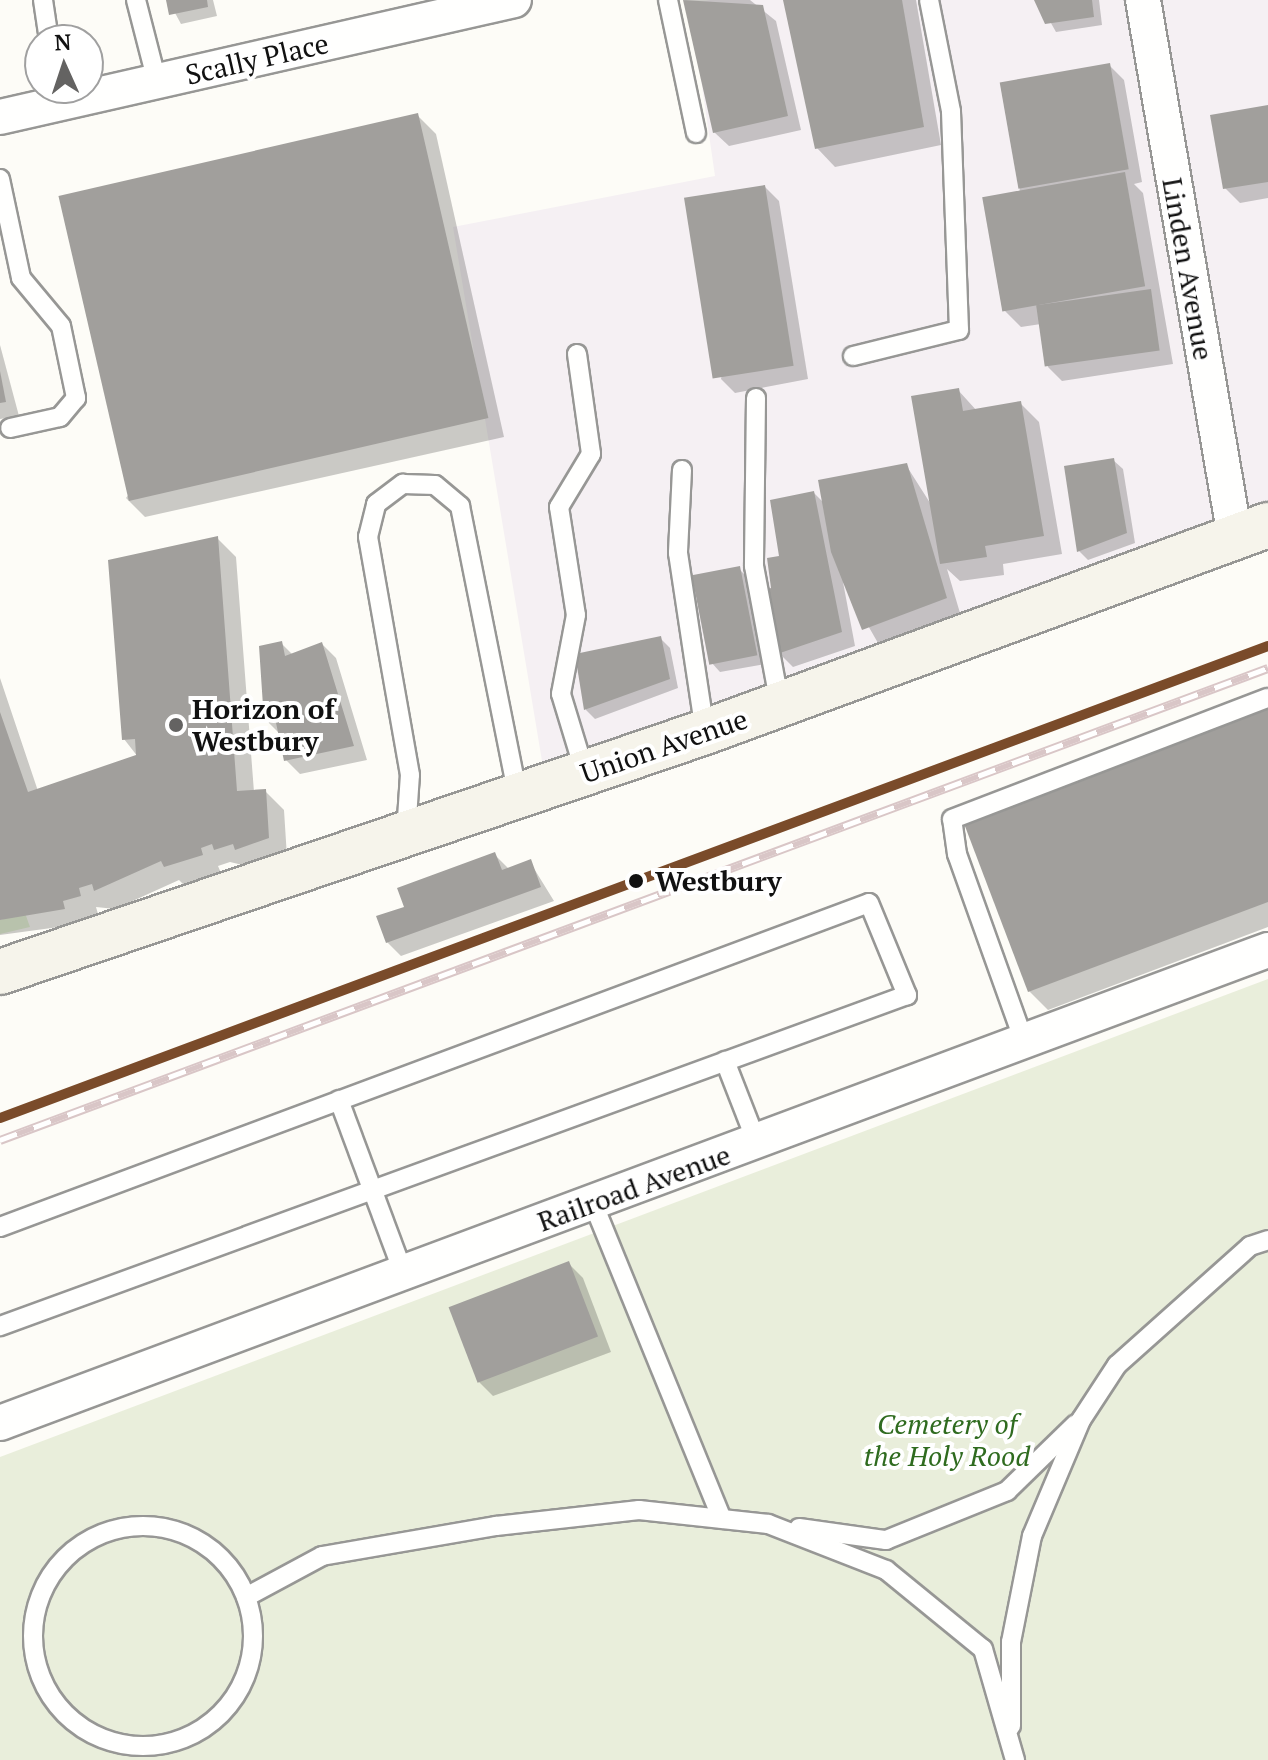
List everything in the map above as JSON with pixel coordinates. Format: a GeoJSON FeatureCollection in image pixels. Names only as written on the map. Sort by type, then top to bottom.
{"type":"FeatureCollection","features":[{"type":"Feature","properties":{"kind":"main road","name":"Union Avenue"},"geometry":{"type":"LineString","coordinates":[[0,972],[53,950],[406,835],[705,732],[1251,531]]}},
{"type":"Feature","properties":{"kind":"main road","name":"Union Avenue"},"geometry":{"type":"LineString","coordinates":[[0,958],[53,950]]}},
{"type":"Feature","properties":{"kind":"street","name":"Scally Place"},"geometry":{"type":"LineString","coordinates":[[104,90],[157,82],[514,0]]}},
{"type":"Feature","properties":{"kind":"street","name":"Linden Avenue"},"geometry":{"type":"LineString","coordinates":[[1143,0],[1251,531]]}},
{"type":"Feature","properties":{"kind":"street","name":"Scally Place"},"geometry":{"type":"LineString","coordinates":[[0,117],[38,104]]}},
{"type":"Feature","properties":{"kind":"street","name":"Railroad Avenue"},"geometry":{"type":"LineString","coordinates":[[0,1423],[1025,1044],[1268,950]]}},
{"type":"Feature","properties":{"kind":"lane"},"geometry":{"type":"LineString","coordinates":[[43,0],[47,24]]}},
{"type":"Feature","properties":{"kind":"lane"},"geometry":{"type":"LineString","coordinates":[[136,0],[157,82]]}},
{"type":"Feature","properties":{"kind":"lane"},"geometry":{"type":"LineString","coordinates":[[668,0],[696,133]]}},
{"type":"Feature","properties":{"kind":"lane"},"geometry":{"type":"LineString","coordinates":[[853,356],[959,330],[951,111],[929,0]]}},
{"type":"Feature","properties":{"kind":"lane"},"geometry":{"type":"LineString","coordinates":[[0,179],[21,278],[61,326],[76,398],[60,417],[10,428]]}},
{"type":"Feature","properties":{"kind":"lane"},"geometry":{"type":"LineString","coordinates":[[577,354],[591,454],[559,507],[576,615],[561,694],[585,773]]}},
{"type":"Feature","properties":{"kind":"lane"},"geometry":{"type":"LineString","coordinates":[[756,398],[754,566],[780,705]]}},
{"type":"Feature","properties":{"kind":"lane"},"geometry":{"type":"LineString","coordinates":[[682,470],[678,553],[705,732]]}},
{"type":"Feature","properties":{"kind":"lane"},"geometry":{"type":"LineString","coordinates":[[406,835],[410,775],[368,537],[376,504],[403,484],[435,485],[463,515],[518,796]]}},
{"type":"Feature","properties":{"kind":"lane"},"geometry":{"type":"LineString","coordinates":[[1025,1044],[957,854],[952,819],[1268,698]]}},
{"type":"Feature","properties":{"kind":"lane"},"geometry":{"type":"LineString","coordinates":[[0,1227],[869,903],[907,995],[0,1326]]}},
{"type":"Feature","properties":{"kind":"lane"},"geometry":{"type":"LineString","coordinates":[[725,1061],[757,1143]]}},
{"type":"Feature","properties":{"kind":"lane"},"geometry":{"type":"LineString","coordinates":[[339,1100],[403,1272]]}},
{"type":"Feature","properties":{"kind":"lane"},"geometry":{"type":"LineString","coordinates":[[593,1203],[722,1519]]}},
{"type":"Feature","properties":{"kind":"lane"},"geometry":{"type":"LineString","coordinates":[[1013,1753],[1011,1642],[1032,1536],[1081,1420],[1117,1365],[1208,1281],[1268,1240]]}},
{"type":"Feature","properties":{"kind":"lane"},"geometry":{"type":"LineString","coordinates":[[246,1597],[322,1556],[496,1526],[639,1510],[886,1540],[1007,1491],[1081,1420]]}},
{"type":"Feature","properties":{"kind":"lane"},"geometry":{"type":"LineString","coordinates":[[768,1524],[886,1570],[983,1649],[1013,1753]]}},
{"type":"Feature","properties":{"kind":"lane"},"geometry":{"type":"LineString","coordinates":[[133,1526],[169,1529],[219,1558],[246,1597],[254,1633],[249,1669],[232,1702],[182,1738],[133,1746],[97,1736],[67,1716],[44,1686],[33,1651],[38,1604],[69,1555],[99,1535],[133,1526]]}},
{"type":"Feature","properties":{"kind":"shaded area"},"geometry":{"type":"Polygon","coordinates":[[[711,0],[1268,0],[1268,541],[550,809],[453,227],[715,176],[690,4],[711,0]]]}},
{"type":"Feature","properties":{"kind":"green space"},"geometry":{"type":"Polygon","coordinates":[[[25,913],[30,927],[0,934],[0,920],[25,913]]]}},
{"type":"Feature","properties":{"kind":"green space","name":"Cemetery of the Holy Rood"},"geometry":{"type":"Polygon","coordinates":[[[1268,979],[1268,1760],[0,1760],[0,1457],[1268,979]]]}},
{"type":"Feature","properties":{"kind":"building"},"geometry":{"type":"Polygon","coordinates":[[[166,0],[207,0],[208,7],[169,15],[166,0]]]}},
{"type":"Feature","properties":{"kind":"building"},"geometry":{"type":"Polygon","coordinates":[[[683,0],[763,5],[788,116],[713,133],[683,0]]]}},
{"type":"Feature","properties":{"kind":"building"},"geometry":{"type":"Polygon","coordinates":[[[783,0],[902,0],[924,127],[815,149],[783,0]]]}},
{"type":"Feature","properties":{"kind":"building"},"geometry":{"type":"Polygon","coordinates":[[[1034,0],[1092,0],[1094,17],[1045,24],[1034,0]]]}},
{"type":"Feature","properties":{"kind":"building"},"geometry":{"type":"Polygon","coordinates":[[[1110,63],[1129,169],[1018,189],[1000,82],[1110,63]]]}},
{"type":"Feature","properties":{"kind":"building"},"geometry":{"type":"Polygon","coordinates":[[[1268,105],[1268,182],[1223,189],[1210,115],[1268,105]]]}},
{"type":"Feature","properties":{"kind":"building"},"geometry":{"type":"Polygon","coordinates":[[[418,113],[488,418],[129,501],[58,196],[418,113]]]}},
{"type":"Feature","properties":{"kind":"building"},"geometry":{"type":"Polygon","coordinates":[[[1125,172],[1145,286],[1002,311],[982,197],[1125,172]]]}},
{"type":"Feature","properties":{"kind":"building"},"geometry":{"type":"Polygon","coordinates":[[[765,185],[794,366],[713,379],[684,198],[765,185]]]}},
{"type":"Feature","properties":{"kind":"building"},"geometry":{"type":"Polygon","coordinates":[[[1151,289],[1160,350],[1045,367],[1036,305],[1151,289]]]}},
{"type":"Feature","properties":{"kind":"building"},"geometry":{"type":"Polygon","coordinates":[[[0,371],[6,402],[0,403],[0,371]]]}},
{"type":"Feature","properties":{"kind":"building"},"geometry":{"type":"Polygon","coordinates":[[[959,388],[963,411],[1021,401],[1044,536],[985,546],[987,557],[940,564],[911,396],[959,388]]]}},
{"type":"Feature","properties":{"kind":"building"},"geometry":{"type":"Polygon","coordinates":[[[1114,458],[1127,533],[1077,552],[1064,466],[1114,458]]]}},
{"type":"Feature","properties":{"kind":"building"},"geometry":{"type":"Polygon","coordinates":[[[907,463],[947,598],[862,630],[831,552],[818,480],[907,463]]]}},
{"type":"Feature","properties":{"kind":"building"},"geometry":{"type":"Polygon","coordinates":[[[814,491],[842,632],[777,654],[765,590],[771,588],[767,558],[779,556],[770,500],[814,491]]]}},
{"type":"Feature","properties":{"kind":"building","name":"Horizon of Westbury"},"geometry":{"type":"Polygon","coordinates":[[[218,536],[237,791],[266,789],[269,838],[235,850],[233,844],[214,850],[212,844],[201,848],[203,855],[164,867],[161,861],[94,891],[92,884],[79,888],[81,896],[63,901],[65,909],[0,920],[0,712],[28,792],[136,755],[135,739],[122,740],[108,560],[218,536]]]}},
{"type":"Feature","properties":{"kind":"building"},"geometry":{"type":"Polygon","coordinates":[[[740,566],[757,655],[709,665],[692,575],[740,566]]]}},
{"type":"Feature","properties":{"kind":"building"},"geometry":{"type":"Polygon","coordinates":[[[661,636],[670,679],[584,710],[575,654],[661,636]]]}},
{"type":"Feature","properties":{"kind":"building"},"geometry":{"type":"Polygon","coordinates":[[[282,641],[285,656],[322,642],[354,746],[284,761],[275,718],[264,721],[259,646],[282,641]]]}},
{"type":"Feature","properties":{"kind":"building"},"geometry":{"type":"Polygon","coordinates":[[[1268,706],[1268,902],[1028,992],[963,821],[1268,706]]]}},
{"type":"Feature","properties":{"kind":"building"},"geometry":{"type":"Polygon","coordinates":[[[495,852],[502,870],[531,859],[541,887],[386,943],[376,916],[404,907],[397,888],[495,852]]]}},
{"type":"Feature","properties":{"kind":"building"},"geometry":{"type":"Polygon","coordinates":[[[569,1261],[598,1337],[478,1383],[449,1307],[569,1261]]]}},
{"type":"Feature","properties":{"kind":"railway"},"geometry":{"type":"LineString","coordinates":[[0,1140],[1268,668]]}},
{"type":"Feature","properties":{"kind":"transit line"},"geometry":{"type":"LineString","coordinates":[[0,1118],[1268,646]]}},
{"type":"Feature","properties":{"kind":"place","name":"Horizon of Westbury"},"geometry":{"type":"Point","coordinates":[176,725]}},
{"type":"Feature","properties":{"kind":"place","name":"Westbury"},"geometry":{"type":"Point","coordinates":[636,881]}}]}
